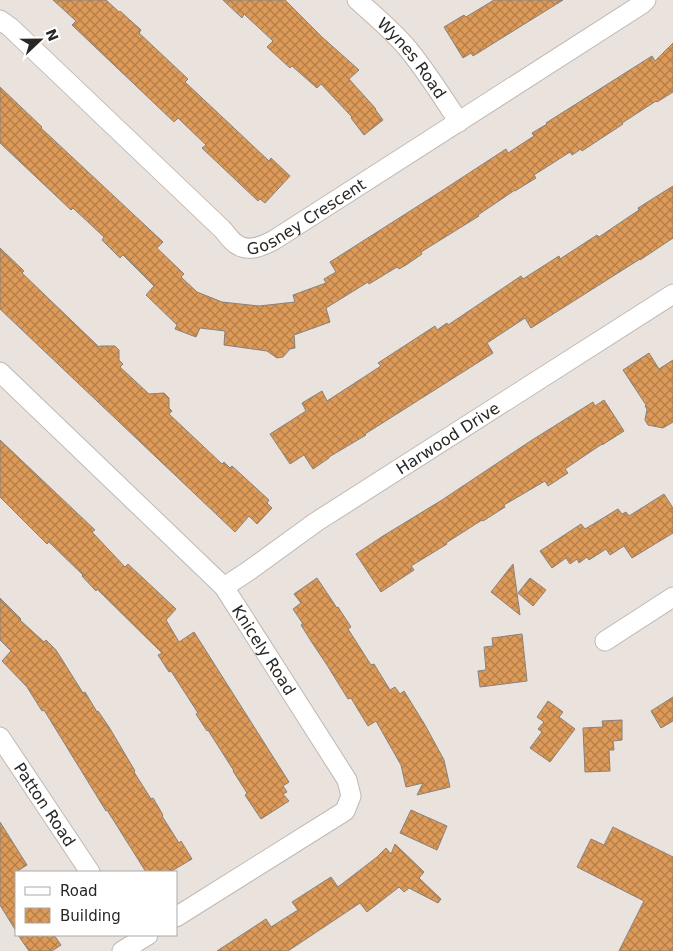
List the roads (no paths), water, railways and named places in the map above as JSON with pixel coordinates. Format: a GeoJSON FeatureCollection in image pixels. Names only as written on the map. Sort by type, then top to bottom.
{"type":"FeatureCollection","features":[{"type":"Feature","properties":{"kind":"street","name":"Wynes Road"},"geometry":{"type":"LineString","coordinates":[[358,0],[392,31],[408,49],[459,122]]}},
{"type":"Feature","properties":{"kind":"street","name":"Gosney Crescent"},"geometry":{"type":"LineString","coordinates":[[0,20],[109,121],[222,229],[236,245],[255,248],[274,240],[646,0]]}},
{"type":"Feature","properties":{"kind":"street","name":"Harwood Drive"},"geometry":{"type":"LineString","coordinates":[[224,587],[316,522],[673,294]]}},
{"type":"Feature","properties":{"kind":"street","name":"Knicely Road"},"geometry":{"type":"LineString","coordinates":[[0,372],[224,587],[347,780],[350,796],[345,811],[178,916]]}},
{"type":"Feature","properties":{"kind":"street"},"geometry":{"type":"LineString","coordinates":[[605,642],[673,597]]}},
{"type":"Feature","properties":{"kind":"street","name":"Patton Road"},"geometry":{"type":"LineString","coordinates":[[0,737],[89,871]]}}]}
